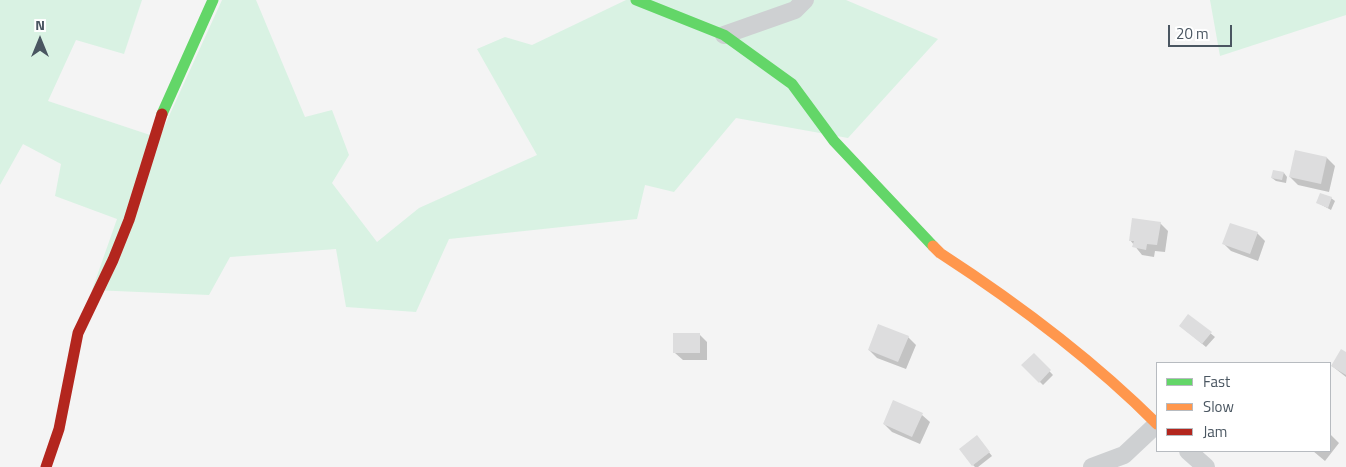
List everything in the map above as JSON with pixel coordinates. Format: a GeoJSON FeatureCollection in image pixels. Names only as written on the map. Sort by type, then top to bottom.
{"type":"FeatureCollection","features":[{"type":"Feature","properties":{"kind":"street"},"geometry":{"type":"LineString","coordinates":[[46,467],[59,430],[78,333],[113,260],[129,220],[161,117],[213,0]]}},
{"type":"Feature","properties":{"kind":"street"},"geometry":{"type":"LineString","coordinates":[[636,0],[724,35],[792,84],[834,142],[940,253],[998,291],[1124,391],[1156,423]]}},
{"type":"Feature","properties":{"kind":"street"},"geometry":{"type":"LineString","coordinates":[[724,35],[795,10],[805,0]]}},
{"type":"Feature","properties":{"kind":"street"},"geometry":{"type":"LineString","coordinates":[[1092,467],[1124,455],[1156,425]]}},
{"type":"Feature","properties":{"kind":"street"},"geometry":{"type":"LineString","coordinates":[[1189,452],[1206,467]]}},
{"type":"Feature","properties":{"kind":"green space"},"geometry":{"type":"Polygon","coordinates":[[[0,0],[142,0],[124,54],[76,40],[48,101],[159,138],[222,0],[256,0],[305,117],[332,110],[349,155],[332,183],[377,242],[419,208],[537,155],[477,49],[505,37],[532,45],[626,0],[846,0],[938,39],[848,138],[736,118],[674,192],[645,185],[637,219],[449,239],[416,312],[346,307],[336,249],[230,257],[209,295],[92,290],[117,219],[55,196],[61,164],[23,144],[0,185],[0,0]]]}},
{"type":"Feature","properties":{"kind":"green space"},"geometry":{"type":"Polygon","coordinates":[[[1210,0],[1346,0],[1346,15],[1220,56],[1210,0]]]}},
{"type":"Feature","properties":{"kind":"building"},"geometry":{"type":"Polygon","coordinates":[[[1295,150],[1327,157],[1321,184],[1289,177],[1295,150]]]}},
{"type":"Feature","properties":{"kind":"building"},"geometry":{"type":"Polygon","coordinates":[[[1273,170],[1284,172],[1282,180],[1271,178],[1273,170]]]}},
{"type":"Feature","properties":{"kind":"building"},"geometry":{"type":"Polygon","coordinates":[[[1320,193],[1332,197],[1328,208],[1316,203],[1320,193]]]}},
{"type":"Feature","properties":{"kind":"building"},"geometry":{"type":"Polygon","coordinates":[[[1132,218],[1161,222],[1157,245],[1147,244],[1146,250],[1132,247],[1134,241],[1129,241],[1132,218]]]}},
{"type":"Feature","properties":{"kind":"building"},"geometry":{"type":"Polygon","coordinates":[[[1230,223],[1258,232],[1250,254],[1222,244],[1230,223]]]}},
{"type":"Feature","properties":{"kind":"building"},"geometry":{"type":"Polygon","coordinates":[[[1188,314],[1212,332],[1202,344],[1179,326],[1188,314]]]}},
{"type":"Feature","properties":{"kind":"building"},"geometry":{"type":"Polygon","coordinates":[[[878,324],[909,336],[898,362],[868,350],[878,324]]]}},
{"type":"Feature","properties":{"kind":"building"},"geometry":{"type":"Polygon","coordinates":[[[673,333],[700,333],[700,353],[673,353],[673,333]]]}},
{"type":"Feature","properties":{"kind":"building"},"geometry":{"type":"Polygon","coordinates":[[[1341,349],[1346,352],[1346,375],[1331,366],[1341,349]]]}},
{"type":"Feature","properties":{"kind":"building"},"geometry":{"type":"Polygon","coordinates":[[[1034,353],[1051,370],[1039,383],[1021,365],[1034,353]]]}},
{"type":"Feature","properties":{"kind":"building"},"geometry":{"type":"Polygon","coordinates":[[[893,400],[923,413],[912,437],[883,424],[893,400]]]}},
{"type":"Feature","properties":{"kind":"building"},"geometry":{"type":"Polygon","coordinates":[[[977,435],[990,452],[972,466],[959,449],[977,435]]]}},
{"type":"Feature","properties":{"kind":"traffic: fast"},"geometry":{"type":"LineString","coordinates":[[162,114],[213,0]]}},
{"type":"Feature","properties":{"kind":"traffic: fast"},"geometry":{"type":"LineString","coordinates":[[636,0],[724,35],[792,84],[834,141],[933,246]]}},
{"type":"Feature","properties":{"kind":"traffic: slow"},"geometry":{"type":"LineString","coordinates":[[933,246],[940,253],[1053,333],[1106,377],[1156,423]]}},
{"type":"Feature","properties":{"kind":"traffic: jam"},"geometry":{"type":"LineString","coordinates":[[46,467],[59,429],[78,333],[113,260],[129,220],[162,114]]}}]}
